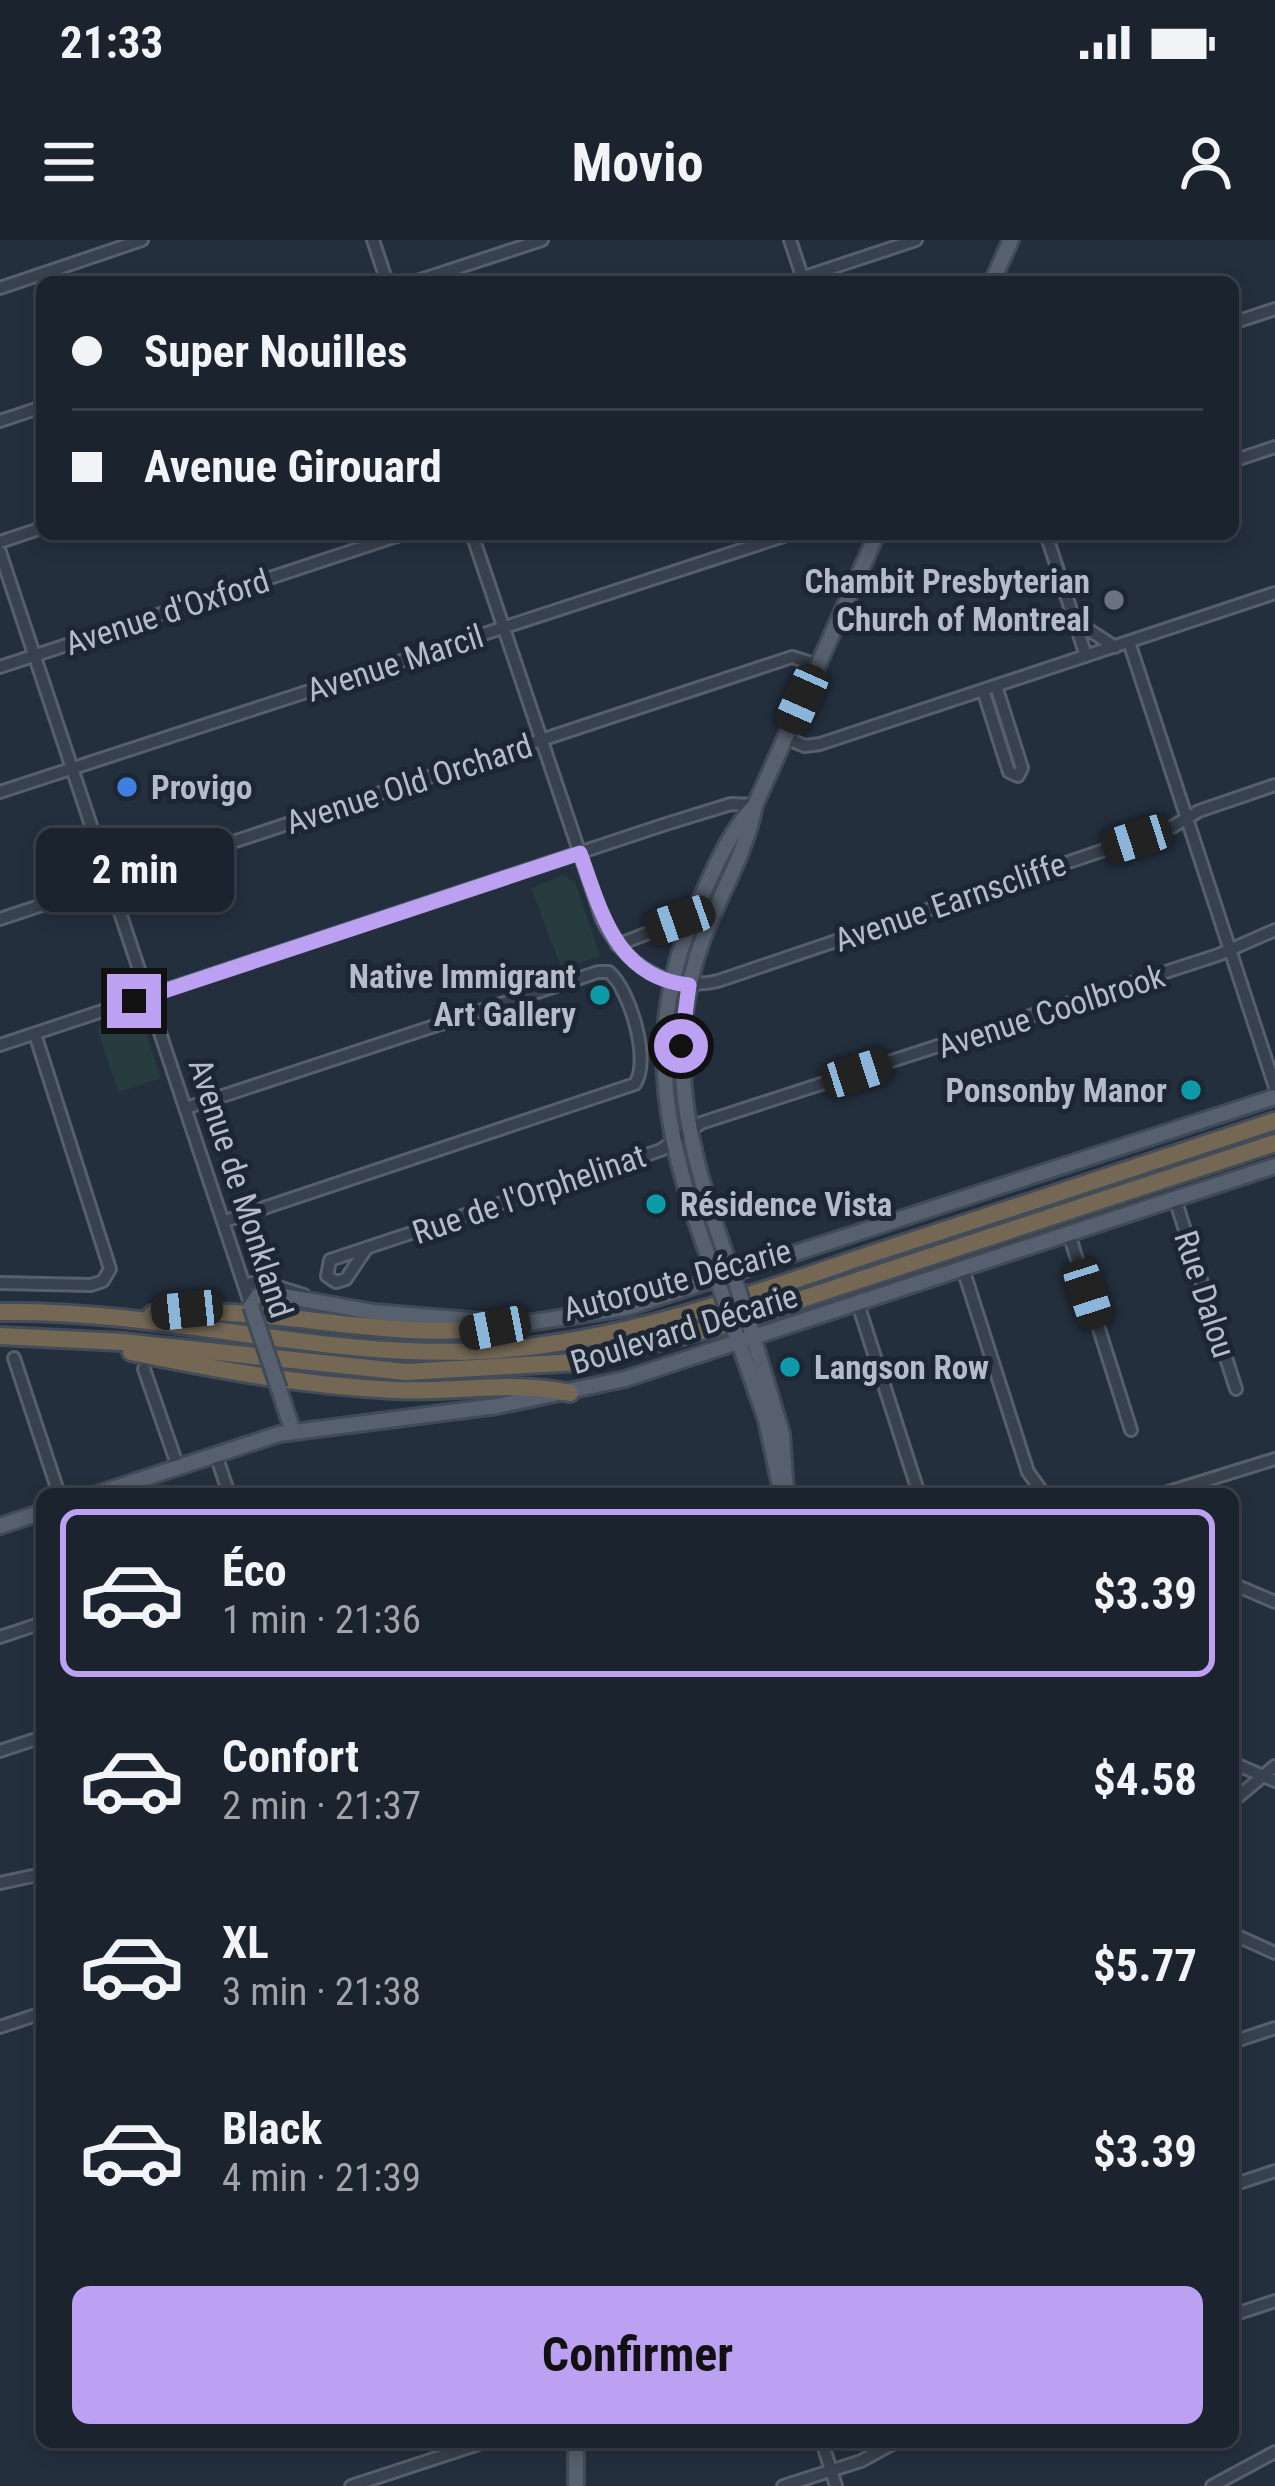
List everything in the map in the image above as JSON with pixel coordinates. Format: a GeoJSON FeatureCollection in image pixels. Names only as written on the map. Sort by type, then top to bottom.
{"type":"FeatureCollection","features":[{"type":"Feature","properties":{"kind":"highway","name":"Autoroute Décarie"},"geometry":{"type":"LineString","coordinates":[[0,1312],[120,1317],[393,1350],[480,1351],[579,1340],[725,1303],[1275,1121]]}},
{"type":"Feature","properties":{"kind":"highway","name":"Autoroute Décarie"},"geometry":{"type":"LineString","coordinates":[[0,1336],[54,1336],[406,1372],[579,1362],[717,1328],[1275,1143]]}},
{"type":"Feature","properties":{"kind":"highway"},"geometry":{"type":"LineString","coordinates":[[120,1317],[187,1310],[415,1333],[469,1333],[520,1324]]}},
{"type":"Feature","properties":{"kind":"highway"},"geometry":{"type":"LineString","coordinates":[[54,1336],[229,1372],[322,1385],[424,1391],[540,1386],[569,1393]]}},
{"type":"Feature","properties":{"kind":"main road"},"geometry":{"type":"LineString","coordinates":[[995,276],[1011,240]]}},
{"type":"Feature","properties":{"kind":"main road"},"geometry":{"type":"LineString","coordinates":[[727,1284],[687,1131],[680,1064],[689,985],[707,927],[749,836],[755,805],[875,540]]}},
{"type":"Feature","properties":{"kind":"main road"},"geometry":{"type":"LineString","coordinates":[[755,805],[733,829],[693,916],[671,982],[662,1064],[671,1143],[782,1434],[784,1488]]}},
{"type":"Feature","properties":{"kind":"main road","name":"Boulevard Décarie"},"geometry":{"type":"LineString","coordinates":[[251,1306],[268,1294],[520,1324],[626,1308],[727,1284],[1275,1097]]}},
{"type":"Feature","properties":{"kind":"main road","name":"Boulevard Décarie"},"geometry":{"type":"LineString","coordinates":[[115,1488],[293,1432],[569,1393],[858,1304],[1275,1166]]}},
{"type":"Feature","properties":{"kind":"main road","name":"Avenue de Monkland"},"geometry":{"type":"LineString","coordinates":[[251,1306],[293,1432]]}},
{"type":"Feature","properties":{"kind":"main road"},"geometry":{"type":"LineString","coordinates":[[0,1526],[36,1514]]}},
{"type":"Feature","properties":{"kind":"main road"},"geometry":{"type":"LineString","coordinates":[[576,2448],[576,2486]]}},
{"type":"Feature","properties":{"kind":"street"},"geometry":{"type":"LineString","coordinates":[[0,288],[142,240]]}},
{"type":"Feature","properties":{"kind":"street"},"geometry":{"type":"LineString","coordinates":[[373,240],[386,276]]}},
{"type":"Feature","properties":{"kind":"street"},"geometry":{"type":"LineString","coordinates":[[432,276],[542,240]]}},
{"type":"Feature","properties":{"kind":"street"},"geometry":{"type":"LineString","coordinates":[[790,240],[802,276]]}},
{"type":"Feature","properties":{"kind":"street"},"geometry":{"type":"LineString","coordinates":[[814,276],[916,240]]}},
{"type":"Feature","properties":{"kind":"street"},"geometry":{"type":"LineString","coordinates":[[1239,321],[1275,309]]}},
{"type":"Feature","properties":{"kind":"street"},"geometry":{"type":"LineString","coordinates":[[0,421],[36,409]]}},
{"type":"Feature","properties":{"kind":"street"},"geometry":{"type":"LineString","coordinates":[[1239,459],[1275,447]]}},
{"type":"Feature","properties":{"kind":"street"},"geometry":{"type":"LineString","coordinates":[[0,542],[36,530]]}},
{"type":"Feature","properties":{"kind":"street","name":"Avenue d'Oxford"},"geometry":{"type":"LineString","coordinates":[[0,667],[385,540]]}},
{"type":"Feature","properties":{"kind":"street"},"geometry":{"type":"LineString","coordinates":[[474,540],[616,945],[640,966],[671,982],[689,985]]}},
{"type":"Feature","properties":{"kind":"street","name":"Avenue Marcil"},"geometry":{"type":"LineString","coordinates":[[0,792],[772,540]]}},
{"type":"Feature","properties":{"kind":"street"},"geometry":{"type":"LineString","coordinates":[[1048,540],[1086,656]]}},
{"type":"Feature","properties":{"kind":"street","name":"Avenue de Monkland"},"geometry":{"type":"LineString","coordinates":[[0,552],[251,1306]]}},
{"type":"Feature","properties":{"kind":"street"},"geometry":{"type":"LineString","coordinates":[[785,738],[806,746],[820,744],[1275,593]]}},
{"type":"Feature","properties":{"kind":"street"},"geometry":{"type":"LineString","coordinates":[[1075,621],[1115,646]]}},
{"type":"Feature","properties":{"kind":"street"},"geometry":{"type":"LineString","coordinates":[[1129,642],[1275,1087]]}},
{"type":"Feature","properties":{"kind":"street","name":"Avenue Old Orchard"},"geometry":{"type":"LineString","coordinates":[[0,920],[792,658],[818,665]]}},
{"type":"Feature","properties":{"kind":"street"},"geometry":{"type":"LineString","coordinates":[[990,688],[1022,768],[1018,776],[1010,772],[990,688]]}},
{"type":"Feature","properties":{"kind":"street","name":"Avenue Earnscliffe"},"geometry":{"type":"LineString","coordinates":[[689,985],[718,982],[1172,827],[1275,785]]}},
{"type":"Feature","properties":{"kind":"street"},"geometry":{"type":"LineString","coordinates":[[0,1045],[731,804],[755,805]]}},
{"type":"Feature","properties":{"kind":"street"},"geometry":{"type":"LineString","coordinates":[[616,945],[693,916]]}},
{"type":"Feature","properties":{"kind":"street","name":"Avenue Coolbrook"},"geometry":{"type":"LineString","coordinates":[[687,1131],[1275,930]]}},
{"type":"Feature","properties":{"kind":"street"},"geometry":{"type":"LineString","coordinates":[[187,1108],[598,971],[609,972],[619,984],[638,1044],[640,1077],[631,1086],[225,1221]]}},
{"type":"Feature","properties":{"kind":"street"},"geometry":{"type":"LineString","coordinates":[[0,1283],[91,1285],[103,1281],[110,1269],[35,1034]]}},
{"type":"Feature","properties":{"kind":"street","name":"Rue de l'Orphelinat"},"geometry":{"type":"LineString","coordinates":[[366,1249],[671,1143],[687,1131]]}},
{"type":"Feature","properties":{"kind":"street","name":"Rue Dalou"},"geometry":{"type":"LineString","coordinates":[[1175,1199],[1236,1389]]}},
{"type":"Feature","properties":{"kind":"street"},"geometry":{"type":"LineString","coordinates":[[1069,1234],[1131,1430]]}},
{"type":"Feature","properties":{"kind":"street"},"geometry":{"type":"LineString","coordinates":[[963,1269],[1028,1472],[1040,1488]]}},
{"type":"Feature","properties":{"kind":"street","name":"Boulevard Décarie"},"geometry":{"type":"LineString","coordinates":[[244,1285],[260,1281],[330,1304]]}},
{"type":"Feature","properties":{"kind":"street"},"geometry":{"type":"LineString","coordinates":[[858,1304],[917,1488]]}},
{"type":"Feature","properties":{"kind":"street"},"geometry":{"type":"LineString","coordinates":[[14,1358],[57,1488]]}},
{"type":"Feature","properties":{"kind":"street"},"geometry":{"type":"LineString","coordinates":[[144,1369],[178,1467]]}},
{"type":"Feature","properties":{"kind":"street"},"geometry":{"type":"LineString","coordinates":[[216,1455],[227,1488]]}},
{"type":"Feature","properties":{"kind":"street"},"geometry":{"type":"LineString","coordinates":[[1181,1488],[1275,1459]]}},
{"type":"Feature","properties":{"kind":"street"},"geometry":{"type":"LineString","coordinates":[[1239,1587],[1275,1603]]}},
{"type":"Feature","properties":{"kind":"street"},"geometry":{"type":"LineString","coordinates":[[0,1637],[36,1625]]}},
{"type":"Feature","properties":{"kind":"street"},"geometry":{"type":"LineString","coordinates":[[0,1751],[36,1739]]}},
{"type":"Feature","properties":{"kind":"street"},"geometry":{"type":"LineString","coordinates":[[1239,1766],[1269,1779]]}},
{"type":"Feature","properties":{"kind":"street"},"geometry":{"type":"LineString","coordinates":[[1239,1797],[1269,1779],[1275,1766]]}},
{"type":"Feature","properties":{"kind":"street"},"geometry":{"type":"LineString","coordinates":[[0,1883],[36,1875]]}},
{"type":"Feature","properties":{"kind":"street"},"geometry":{"type":"LineString","coordinates":[[1239,1937],[1275,1953]]}},
{"type":"Feature","properties":{"kind":"street"},"geometry":{"type":"LineString","coordinates":[[0,2027],[36,2015]]}},
{"type":"Feature","properties":{"kind":"street"},"geometry":{"type":"LineString","coordinates":[[1239,2040],[1275,2028]]}},
{"type":"Feature","properties":{"kind":"street"},"geometry":{"type":"LineString","coordinates":[[1239,2183],[1275,2171]]}},
{"type":"Feature","properties":{"kind":"street"},"geometry":{"type":"LineString","coordinates":[[1239,2313],[1275,2301]]}},
{"type":"Feature","properties":{"kind":"street"},"geometry":{"type":"LineString","coordinates":[[350,2486],[467,2448]]}},
{"type":"Feature","properties":{"kind":"street"},"geometry":{"type":"LineString","coordinates":[[824,2448],[836,2486]]}},
{"type":"Feature","properties":{"kind":"street"},"geometry":{"type":"LineString","coordinates":[[783,2486],[882,2448]]}},
{"type":"Feature","properties":{"kind":"street"},"geometry":{"type":"LineString","coordinates":[[1212,2486],[1275,2452]]}},
{"type":"Feature","properties":{"kind":"green space"},"geometry":{"type":"Polygon","coordinates":[[[564,875],[575,882],[600,956],[562,970],[531,888],[564,875]]]}},
{"type":"Feature","properties":{"kind":"green space"},"geometry":{"type":"Polygon","coordinates":[[[140,1015],[161,1078],[119,1092],[97,1029],[140,1015]]]}},
{"type":"Feature","properties":{"kind":"place","name":"Chambit Presbyterian Church of Montreal"},"geometry":{"type":"Point","coordinates":[1114,600]}},
{"type":"Feature","properties":{"kind":"place","name":"Provigo"},"geometry":{"type":"Point","coordinates":[127,787]}},
{"type":"Feature","properties":{"kind":"place","name":"Native Immigrant Art Gallery"},"geometry":{"type":"Point","coordinates":[600,995]}},
{"type":"Feature","properties":{"kind":"place","name":"Ponsonby Manor"},"geometry":{"type":"Point","coordinates":[1191,1090]}},
{"type":"Feature","properties":{"kind":"place","name":"Résidence Vista"},"geometry":{"type":"Point","coordinates":[656,1204]}},
{"type":"Feature","properties":{"kind":"place","name":"Langson Row"},"geometry":{"type":"Point","coordinates":[790,1367]}},
{"type":"Feature","properties":{"kind":"route"},"geometry":{"type":"LineString","coordinates":[[134,1001],[580,853],[602,920],[616,945],[651,974],[689,985],[681,1046]]}}]}
